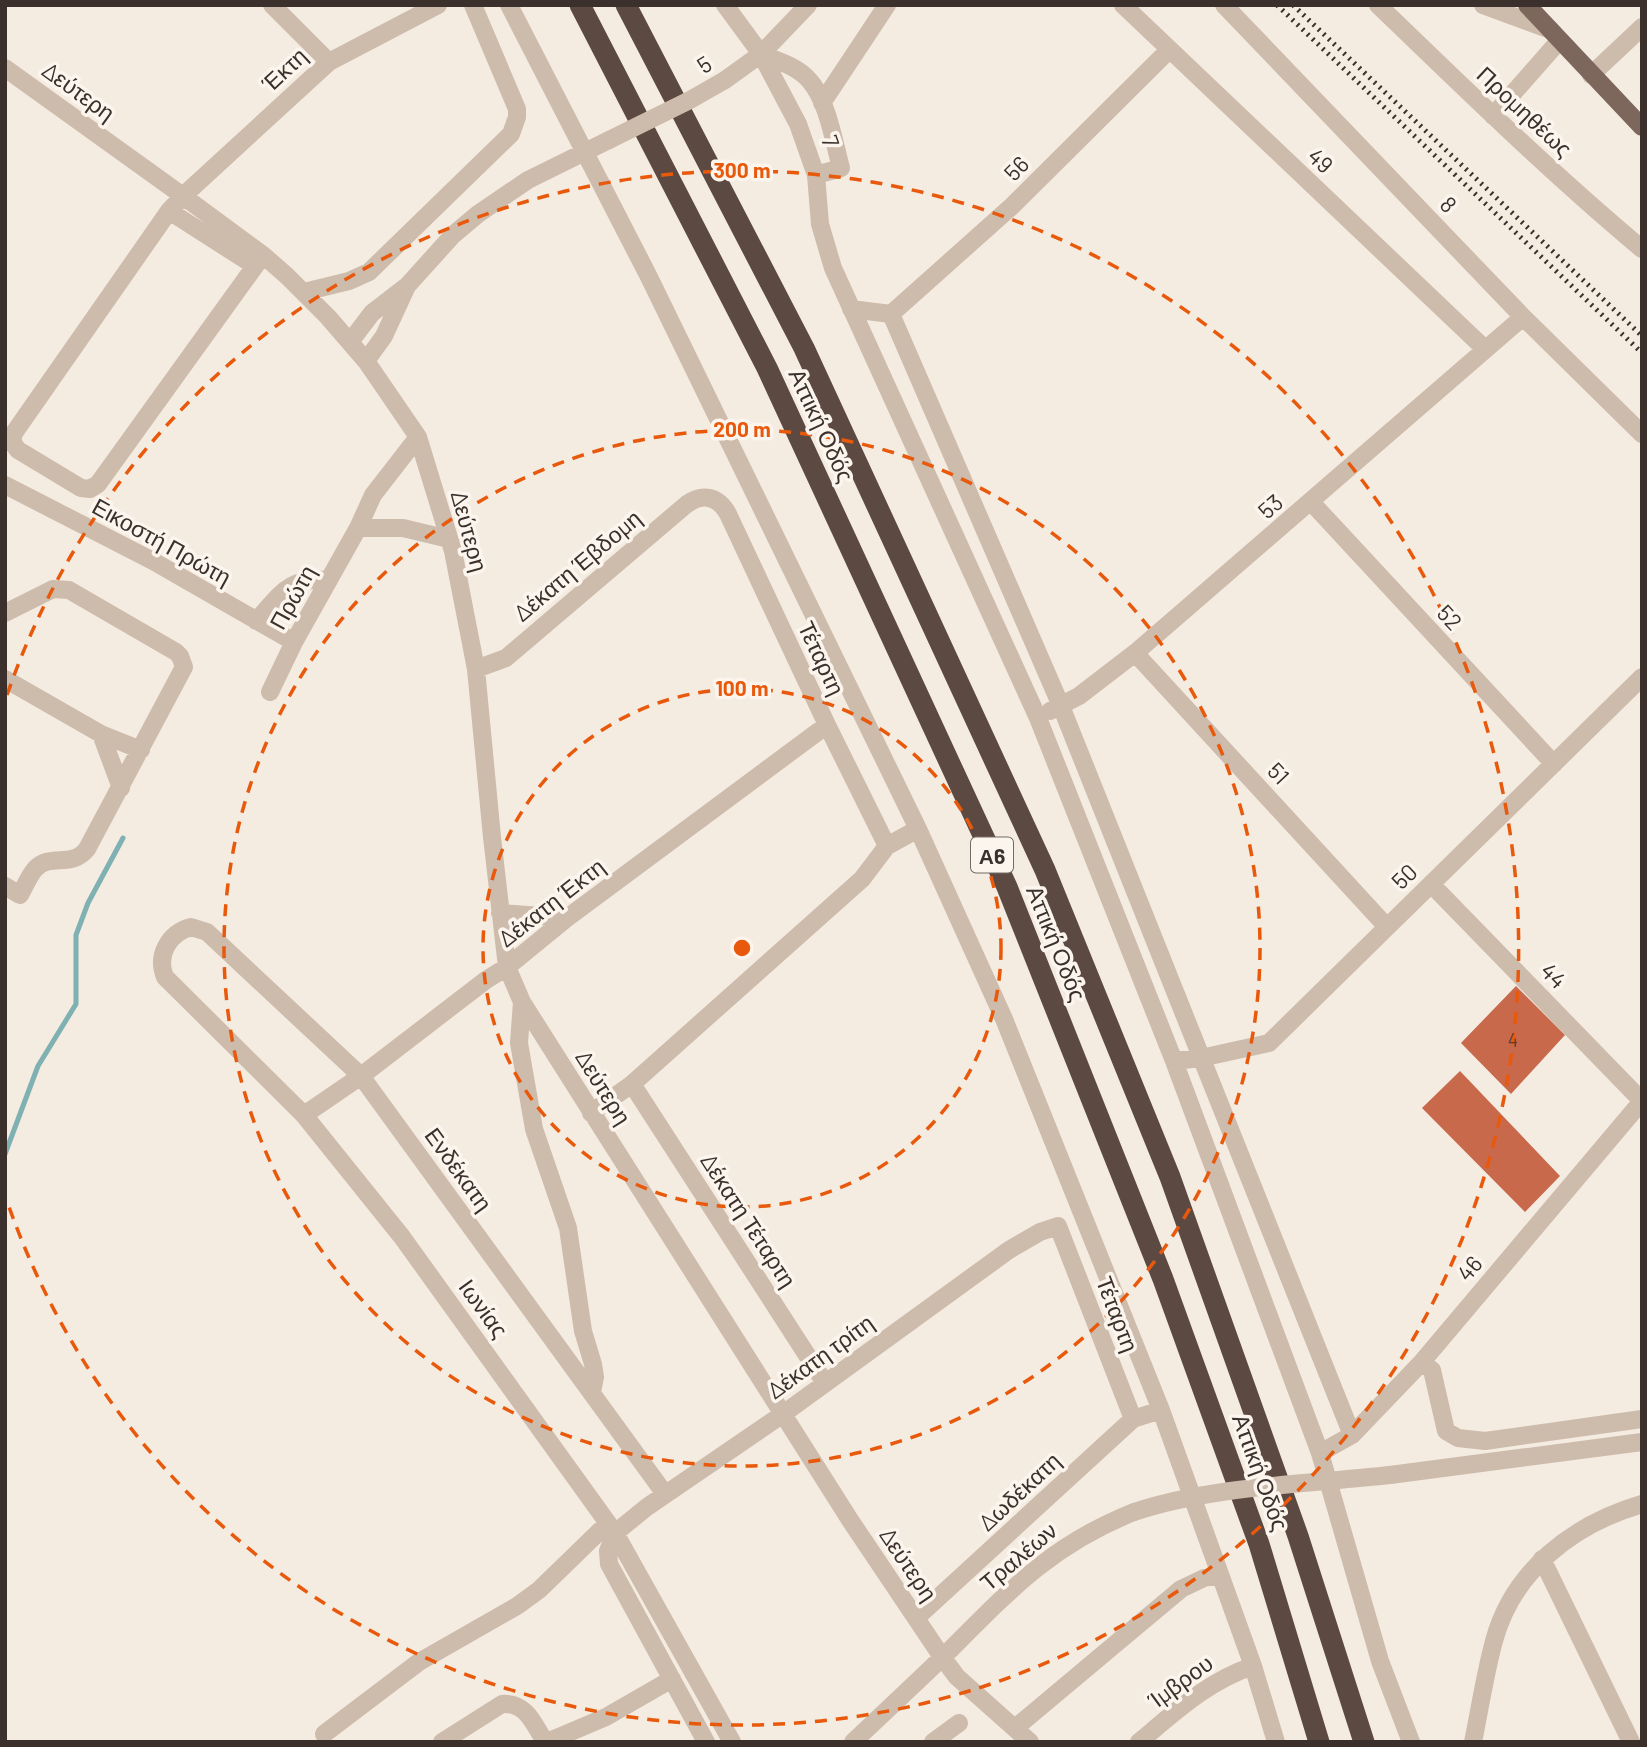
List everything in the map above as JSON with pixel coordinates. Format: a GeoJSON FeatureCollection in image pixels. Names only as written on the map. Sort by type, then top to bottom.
{"type":"FeatureCollection","features":[{"type":"Feature","properties":{"kind":"highway","name":"Αττική Οδός"},"geometry":{"type":"LineString","coordinates":[[580,5],[767,368],[1007,887],[1168,1291],[1259,1544],[1319,1742]]}},
{"type":"Feature","properties":{"kind":"highway","name":"Αττική Οδός"},"geometry":{"type":"LineString","coordinates":[[626,5],[804,348],[1045,870],[1170,1177],[1298,1535],[1364,1742]]}},
{"type":"Feature","properties":{"kind":"main road"},"geometry":{"type":"LineString","coordinates":[[1527,5],[1642,127]]}},
{"type":"Feature","properties":{"kind":"street"},"geometry":{"type":"LineString","coordinates":[[272,5],[329,62]]}},
{"type":"Feature","properties":{"kind":"street","name":"Έκτη"},"geometry":{"type":"LineString","coordinates":[[259,261],[98,484],[90,489],[81,488],[18,450],[12,442],[14,433],[169,211],[183,196],[329,62],[438,5]]}},
{"type":"Feature","properties":{"kind":"street"},"geometry":{"type":"LineString","coordinates":[[304,292],[349,281],[369,272],[510,134],[517,117],[517,109],[473,5]]}},
{"type":"Feature","properties":{"kind":"street"},"geometry":{"type":"LineString","coordinates":[[509,5],[649,277],[918,829],[1004,1019],[1161,1410],[1253,1666],[1275,1741]]}},
{"type":"Feature","properties":{"kind":"street","name":"7"},"geometry":{"type":"LineString","coordinates":[[725,5],[761,54],[798,124],[816,175],[820,224],[826,247],[851,309],[1038,718],[1174,1061],[1320,1454],[1380,1661],[1411,1742]]}},
{"type":"Feature","properties":{"kind":"street","name":"5"},"geometry":{"type":"LineString","coordinates":[[585,151],[725,80],[761,54],[808,5]]}},
{"type":"Feature","properties":{"kind":"street"},"geometry":{"type":"LineString","coordinates":[[822,103],[887,5]]}},
{"type":"Feature","properties":{"kind":"street","name":"49"},"geometry":{"type":"LineString","coordinates":[[1123,5],[1485,349]]}},
{"type":"Feature","properties":{"kind":"street","name":"8"},"geometry":{"type":"LineString","coordinates":[[1224,5],[1523,317],[1642,435]]}},
{"type":"Feature","properties":{"kind":"street","name":"Προμηθέως"},"geometry":{"type":"LineString","coordinates":[[1378,5],[1493,116],[1595,210],[1642,249]]}},
{"type":"Feature","properties":{"kind":"street"},"geometry":{"type":"LineString","coordinates":[[1483,5],[1553,35],[1493,116]]}},
{"type":"Feature","properties":{"kind":"street"},"geometry":{"type":"LineString","coordinates":[[1591,75],[1642,27]]}},
{"type":"Feature","properties":{"kind":"street","name":"56"},"geometry":{"type":"LineString","coordinates":[[891,314],[1012,206],[1169,50]]}},
{"type":"Feature","properties":{"kind":"street"},"geometry":{"type":"LineString","coordinates":[[761,54],[798,70],[809,80],[822,103],[841,168],[816,175]]}},
{"type":"Feature","properties":{"kind":"street","name":"Δεύτερη"},"geometry":{"type":"LineString","coordinates":[[5,68],[183,196],[259,261],[304,292],[366,361],[418,437],[449,539],[476,669],[507,967],[522,1002],[850,1520],[942,1657],[957,1677],[1030,1742]]}},
{"type":"Feature","properties":{"kind":"street"},"geometry":{"type":"LineString","coordinates":[[350,342],[372,313],[407,286],[453,235],[478,214],[528,180],[585,151]]}},
{"type":"Feature","properties":{"kind":"street"},"geometry":{"type":"LineString","coordinates":[[169,211],[259,261]]}},
{"type":"Feature","properties":{"kind":"street"},"geometry":{"type":"LineString","coordinates":[[366,361],[384,336],[407,286]]}},
{"type":"Feature","properties":{"kind":"street"},"geometry":{"type":"LineString","coordinates":[[851,309],[891,314],[1060,706],[1352,1436]]}},
{"type":"Feature","properties":{"kind":"street","name":"53"},"geometry":{"type":"LineString","coordinates":[[1038,718],[1079,696],[1135,653],[1523,317]]}},
{"type":"Feature","properties":{"kind":"street","name":"Πρώτη"},"geometry":{"type":"LineString","coordinates":[[270,692],[373,495],[418,437]]}},
{"type":"Feature","properties":{"kind":"street","name":"Εικοστή Πρώτη"},"geometry":{"type":"LineString","coordinates":[[5,485],[152,561],[294,642]]}},
{"type":"Feature","properties":{"kind":"street","name":"Δέκατη Έβδομη"},"geometry":{"type":"LineString","coordinates":[[476,669],[506,658],[687,504],[695,499],[708,497]]}},
{"type":"Feature","properties":{"kind":"street","name":"Τέταρτη"},"geometry":{"type":"LineString","coordinates":[[708,497],[723,505],[729,513],[827,725],[887,846]]}},
{"type":"Feature","properties":{"kind":"street","name":"52"},"geometry":{"type":"LineString","coordinates":[[1311,502],[1554,764]]}},
{"type":"Feature","properties":{"kind":"street"},"geometry":{"type":"LineString","coordinates":[[358,528],[403,528],[449,539]]}},
{"type":"Feature","properties":{"kind":"street"},"geometry":{"type":"LineString","coordinates":[[256,621],[298,581],[329,580]]}},
{"type":"Feature","properties":{"kind":"street"},"geometry":{"type":"LineString","coordinates":[[5,613],[48,591],[64,588],[180,656],[184,667],[121,788],[82,855],[75,860],[44,862],[13,891]]}},
{"type":"Feature","properties":{"kind":"street","name":"51"},"geometry":{"type":"LineString","coordinates":[[1135,653],[1387,926]]}},
{"type":"Feature","properties":{"kind":"street","name":"50"},"geometry":{"type":"LineString","coordinates":[[1174,1061],[1269,1043],[1642,677]]}},
{"type":"Feature","properties":{"kind":"street"},"geometry":{"type":"LineString","coordinates":[[5,679],[101,734],[141,750]]}},
{"type":"Feature","properties":{"kind":"street","name":"Δέκατη Έκτη"},"geometry":{"type":"LineString","coordinates":[[304,1115],[361,1076],[486,980],[507,967],[567,918],[827,725]]}},
{"type":"Feature","properties":{"kind":"street"},"geometry":{"type":"LineString","coordinates":[[101,734],[121,788]]}},
{"type":"Feature","properties":{"kind":"street"},"geometry":{"type":"LineString","coordinates":[[591,1113],[632,1084],[862,879],[887,846],[918,829]]}},
{"type":"Feature","properties":{"kind":"street","name":"44"},"geometry":{"type":"LineString","coordinates":[[1431,884],[1642,1101]]}},
{"type":"Feature","properties":{"kind":"street"},"geometry":{"type":"LineString","coordinates":[[500,913],[567,918]]}},
{"type":"Feature","properties":{"kind":"street","name":"Ενδέκατη"},"geometry":{"type":"LineString","coordinates":[[171,940],[183,929],[191,927],[207,932],[361,1076],[665,1494]]}},
{"type":"Feature","properties":{"kind":"street","name":"Ιωνίας"},"geometry":{"type":"LineString","coordinates":[[171,940],[163,954],[162,970],[165,977],[304,1115],[402,1237],[612,1528],[732,1742]]}},
{"type":"Feature","properties":{"kind":"street"},"geometry":{"type":"LineString","coordinates":[[522,1002],[519,1043],[534,1129],[568,1228],[583,1331],[595,1377],[592,1392]]}},
{"type":"Feature","properties":{"kind":"street","name":"Δέκατη Τέταρτη"},"geometry":{"type":"LineString","coordinates":[[632,1084],[825,1383]]}},
{"type":"Feature","properties":{"kind":"street","name":"46"},"geometry":{"type":"LineString","coordinates":[[1320,1454],[1352,1436],[1421,1363],[1642,1101]]}},
{"type":"Feature","properties":{"kind":"street","name":"Τέταρτη"},"geometry":{"type":"LineString","coordinates":[[1058,1226],[1133,1419]]}},
{"type":"Feature","properties":{"kind":"street","name":"Δέκατη τρίτη"},"geometry":{"type":"LineString","coordinates":[[324,1734],[419,1662],[517,1606],[612,1528],[783,1414],[1009,1250],[1058,1226]]}},
{"type":"Feature","properties":{"kind":"street"},"geometry":{"type":"LineString","coordinates":[[1421,1363],[1432,1370],[1446,1431],[1458,1438],[1485,1441],[1642,1419]]}},
{"type":"Feature","properties":{"kind":"street","name":"Δωδέκατη"},"geometry":{"type":"LineString","coordinates":[[916,1618],[1133,1419],[1161,1410]]}},
{"type":"Feature","properties":{"kind":"street","name":"Τραλέων"},"geometry":{"type":"LineString","coordinates":[[853,1742],[1006,1594],[1050,1556],[1092,1530],[1134,1512],[1157,1504],[1205,1495],[1391,1475],[1642,1442]]}},
{"type":"Feature","properties":{"kind":"street"},"geometry":{"type":"LineString","coordinates":[[1473,1742],[1494,1639],[1505,1612],[1521,1586],[1542,1559],[1563,1540],[1613,1512],[1642,1504]]}},
{"type":"Feature","properties":{"kind":"street"},"geometry":{"type":"LineString","coordinates":[[612,1528],[609,1564],[706,1742]]}},
{"type":"Feature","properties":{"kind":"street"},"geometry":{"type":"LineString","coordinates":[[1542,1559],[1631,1742]]}},
{"type":"Feature","properties":{"kind":"street"},"geometry":{"type":"LineString","coordinates":[[1015,1728],[1181,1589],[1203,1578],[1220,1575]]}},
{"type":"Feature","properties":{"kind":"street","name":"Ίμβρου"},"geometry":{"type":"LineString","coordinates":[[1139,1742],[1207,1687],[1232,1673],[1253,1666]]}},
{"type":"Feature","properties":{"kind":"street"},"geometry":{"type":"LineString","coordinates":[[442,1742],[502,1704],[511,1703],[519,1705],[546,1742],[606,1717],[672,1679]]}},
{"type":"Feature","properties":{"kind":"street"},"geometry":{"type":"LineString","coordinates":[[933,1742],[959,1723]]}},
{"type":"Feature","properties":{"kind":"building"},"geometry":{"type":"Polygon","coordinates":[[[1516,986],[1565,1035],[1511,1094],[1461,1043],[1516,986]]]}},
{"type":"Feature","properties":{"kind":"building"},"geometry":{"type":"Polygon","coordinates":[[[1460,1071],[1560,1176],[1525,1212],[1422,1108],[1460,1071]]]}},
{"type":"Feature","properties":{"kind":"waterway"},"geometry":{"type":"LineString","coordinates":[[5,1154],[38,1066],[76,1004],[76,935],[88,903],[123,838]]}},
{"type":"Feature","properties":{"kind":"railway"},"geometry":{"type":"LineString","coordinates":[[1277,5],[1642,353]]}},
{"type":"Feature","properties":{"kind":"railway"},"geometry":{"type":"LineString","coordinates":[[1293,5],[1642,336]]}}]}
